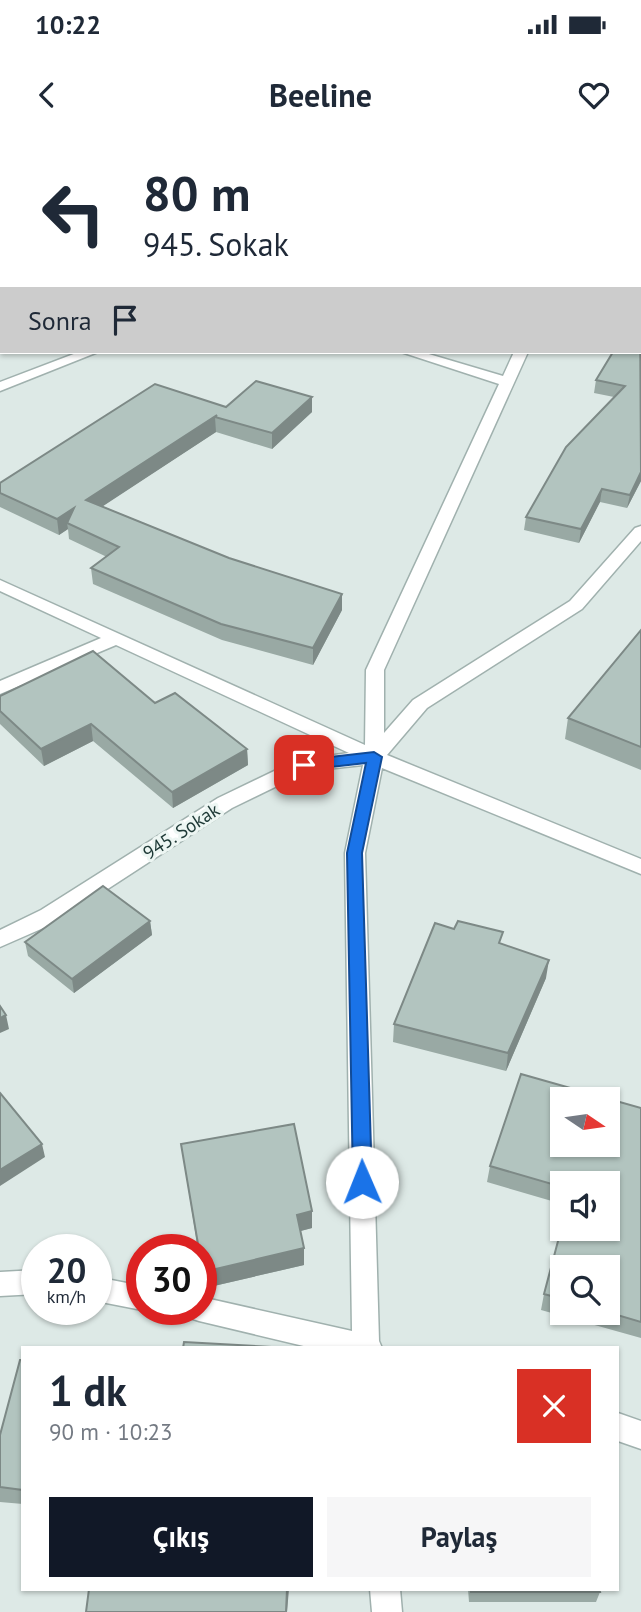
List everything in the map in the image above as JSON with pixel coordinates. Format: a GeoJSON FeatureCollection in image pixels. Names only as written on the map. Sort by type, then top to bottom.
{"type":"FeatureCollection","features":[{"type":"Feature","properties":{"kind":"street"},"geometry":{"type":"LineString","coordinates":[[0,387],[86,354]]}},
{"type":"Feature","properties":{"kind":"street"},"geometry":{"type":"LineString","coordinates":[[415,354],[506,382]]}},
{"type":"Feature","properties":{"kind":"street"},"geometry":{"type":"LineString","coordinates":[[367,1346],[355,853],[374,757],[375,670],[520,354]]}},
{"type":"Feature","properties":{"kind":"street"},"geometry":{"type":"LineString","coordinates":[[374,757],[420,704],[576,605],[641,531]]}},
{"type":"Feature","properties":{"kind":"street"},"geometry":{"type":"LineString","coordinates":[[0,585],[374,757],[641,867]]}},
{"type":"Feature","properties":{"kind":"street"},"geometry":{"type":"LineString","coordinates":[[0,688],[117,638]]}},
{"type":"Feature","properties":{"kind":"street","name":"945. Sokak"},"geometry":{"type":"LineString","coordinates":[[0,939],[49,916],[225,803],[304,765],[374,757]]}},
{"type":"Feature","properties":{"kind":"street"},"geometry":{"type":"LineString","coordinates":[[0,1284],[21,1283]]}},
{"type":"Feature","properties":{"kind":"street"},"geometry":{"type":"LineString","coordinates":[[217,1313],[363,1346]]}},
{"type":"Feature","properties":{"kind":"street"},"geometry":{"type":"LineString","coordinates":[[619,1427],[641,1435]]}},
{"type":"Feature","properties":{"kind":"street"},"geometry":{"type":"LineString","coordinates":[[385,1591],[387,1612]]}},
{"type":"Feature","properties":{"kind":"building"},"geometry":{"type":"Polygon","coordinates":[[[612,354],[640,354],[641,472],[630,495],[602,489],[581,529],[526,517],[566,447],[625,386],[596,380],[612,354]]]}},
{"type":"Feature","properties":{"kind":"building"},"geometry":{"type":"Polygon","coordinates":[[[256,381],[312,397],[272,433],[215,417],[217,415],[86,500],[229,558],[342,594],[313,648],[221,624],[91,568],[119,547],[67,523],[74,508],[57,519],[0,493],[0,483],[155,384],[226,407],[256,381]]]}},
{"type":"Feature","properties":{"kind":"building"},"geometry":{"type":"Polygon","coordinates":[[[641,630],[641,747],[568,718],[641,630]]]}},
{"type":"Feature","properties":{"kind":"building"},"geometry":{"type":"Polygon","coordinates":[[[93,651],[155,703],[175,693],[247,749],[172,792],[91,724],[41,749],[0,711],[0,696],[93,651]]]}},
{"type":"Feature","properties":{"kind":"building"},"geometry":{"type":"Polygon","coordinates":[[[103,886],[150,921],[72,979],[25,942],[103,886]]]}},
{"type":"Feature","properties":{"kind":"building"},"geometry":{"type":"Polygon","coordinates":[[[458,921],[503,932],[499,943],[549,960],[508,1053],[394,1024],[435,923],[454,929],[458,921]]]}},
{"type":"Feature","properties":{"kind":"building"},"geometry":{"type":"Polygon","coordinates":[[[0,1006],[6,1015],[0,1018],[0,1006]]]}},
{"type":"Feature","properties":{"kind":"building"},"geometry":{"type":"Polygon","coordinates":[[[521,1074],[567,1087],[550,1087],[550,1157],[620,1157],[620,1102],[641,1108],[641,1322],[620,1316],[620,1255],[554,1255],[558,1241],[620,1241],[620,1171],[550,1171],[550,1184],[490,1166],[521,1074]]]}},
{"type":"Feature","properties":{"kind":"building"},"geometry":{"type":"Polygon","coordinates":[[[0,1093],[42,1144],[0,1170],[0,1093]]]}},
{"type":"Feature","properties":{"kind":"building"},"geometry":{"type":"Polygon","coordinates":[[[294,1124],[312,1211],[297,1215],[304,1248],[217,1269],[217,1234],[196,1234],[181,1144],[294,1124]]]}},
{"type":"Feature","properties":{"kind":"building"},"geometry":{"type":"Polygon","coordinates":[[[550,1271],[550,1296],[544,1294],[550,1271]]]}},
{"type":"Feature","properties":{"kind":"building"},"geometry":{"type":"Polygon","coordinates":[[[184,1342],[254,1346],[183,1346],[184,1342]]]}},
{"type":"Feature","properties":{"kind":"building"},"geometry":{"type":"Polygon","coordinates":[[[21,1360],[21,1490],[0,1487],[0,1435],[21,1360]]]}},
{"type":"Feature","properties":{"kind":"building"},"geometry":{"type":"Polygon","coordinates":[[[89,1591],[287,1591],[286,1612],[86,1612],[89,1591]]]}},
{"type":"Feature","properties":{"kind":"building"},"geometry":{"type":"Polygon","coordinates":[[[600,1591],[600,1592],[471,1592],[600,1591]]]}},
{"type":"Feature","properties":{"kind":"route"},"geometry":{"type":"LineString","coordinates":[[304,765],[374,757],[355,853],[362,1182]]}}]}
